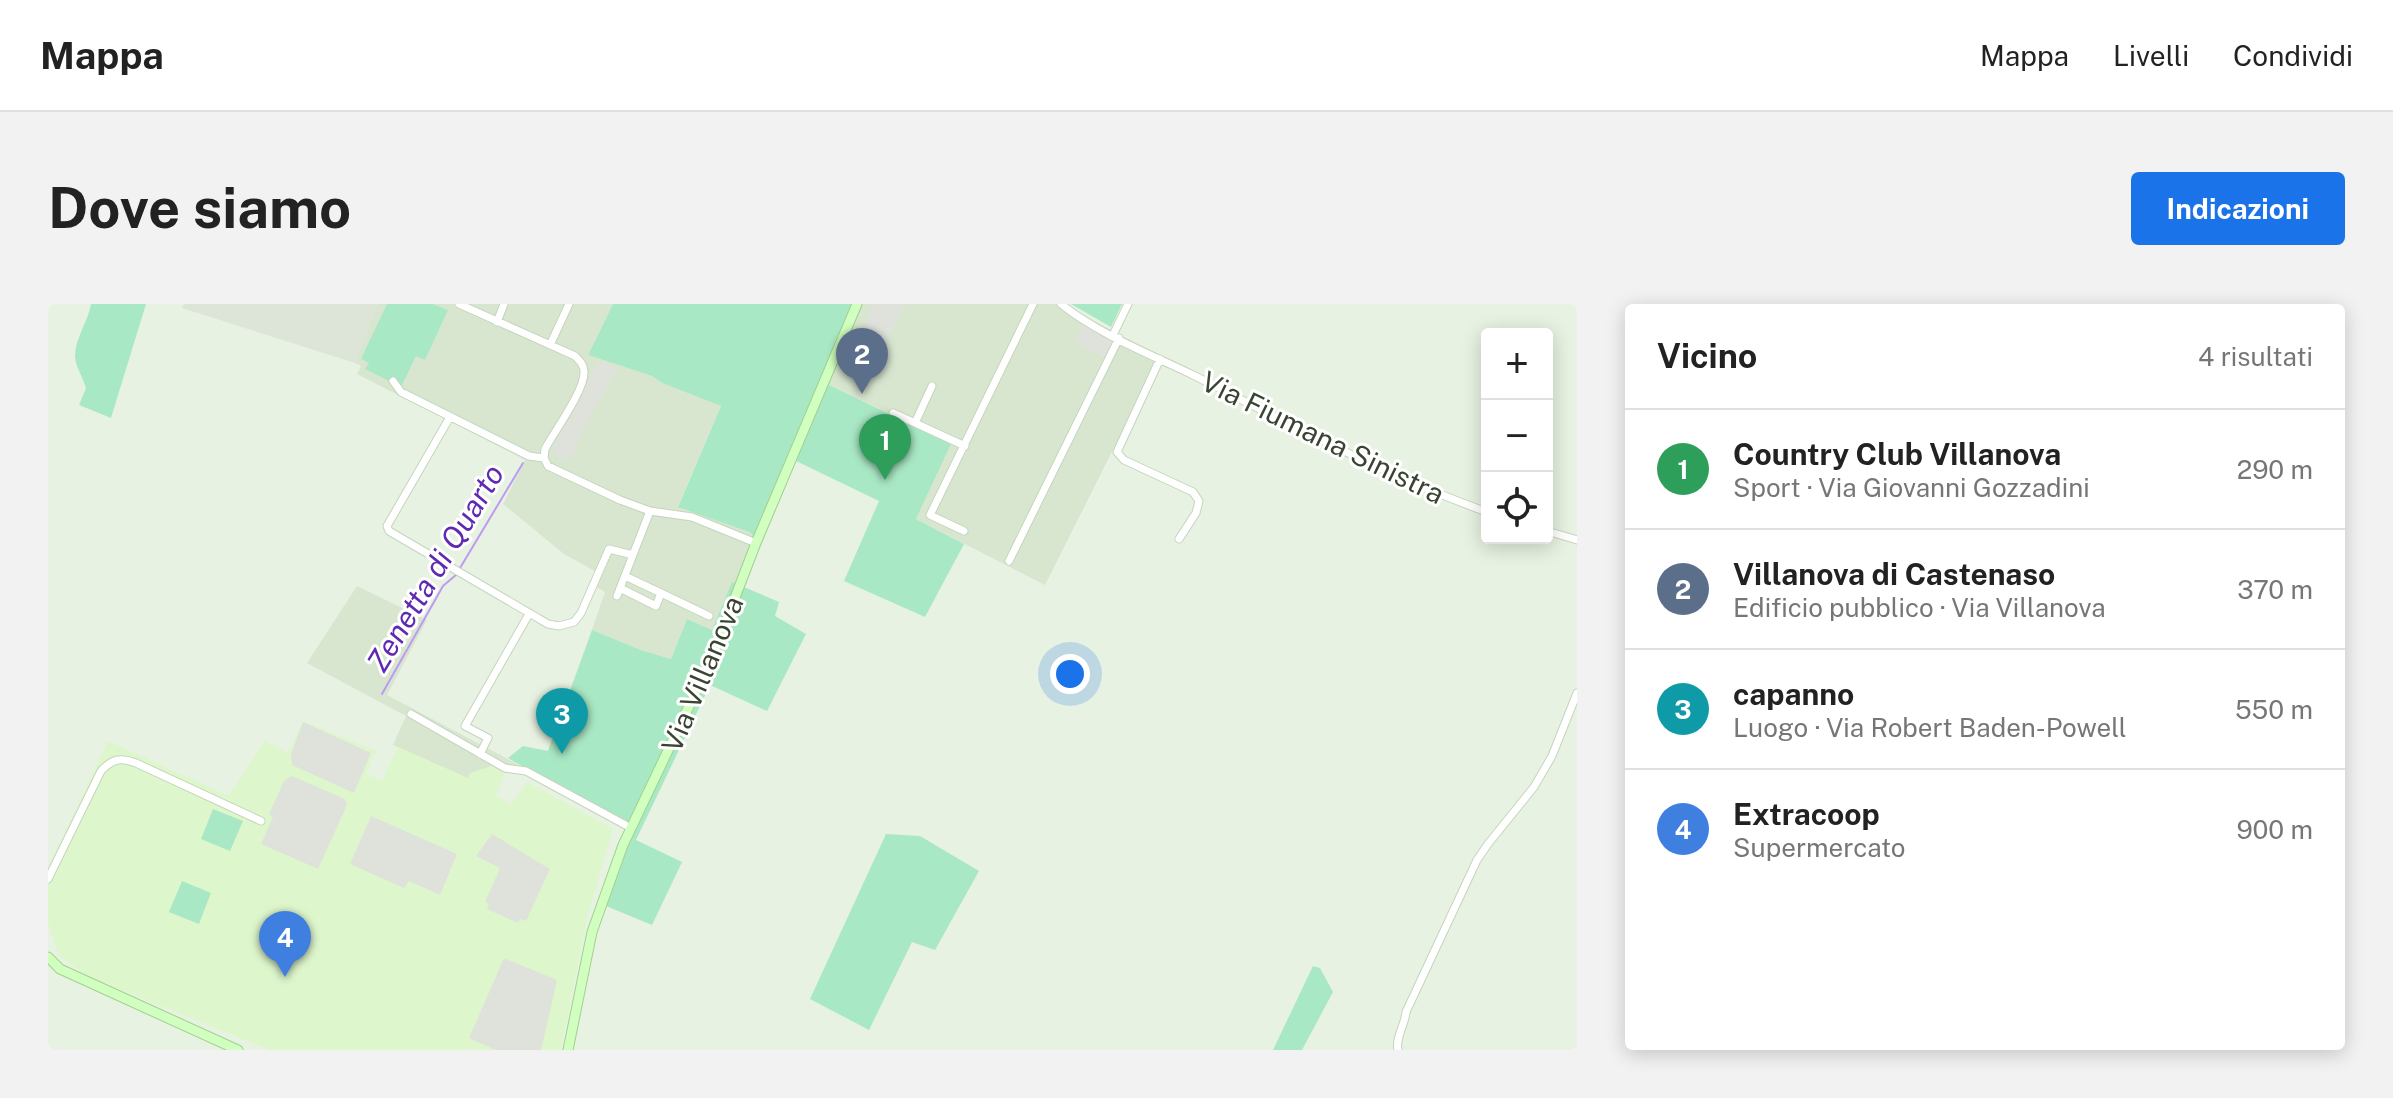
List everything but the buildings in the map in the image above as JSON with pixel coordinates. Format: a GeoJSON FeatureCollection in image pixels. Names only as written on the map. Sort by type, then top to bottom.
{"type":"FeatureCollection","features":[{"type":"Feature","properties":{"kind":"main road","name":"Via Villanova"},"geometry":{"type":"LineString","coordinates":[[568,1050],[599,907],[631,828],[695,697],[857,304]]}},
{"type":"Feature","properties":{"kind":"main road"},"geometry":{"type":"LineString","coordinates":[[48,957],[60,969]]}},
{"type":"Feature","properties":{"kind":"main road"},"geometry":{"type":"LineString","coordinates":[[48,968],[60,969],[238,1050]]}},
{"type":"Feature","properties":{"kind":"street"},"geometry":{"type":"LineString","coordinates":[[459,304],[575,356],[582,362],[582,384],[545,449],[546,462]]}},
{"type":"Feature","properties":{"kind":"street"},"geometry":{"type":"LineString","coordinates":[[497,322],[504,304]]}},
{"type":"Feature","properties":{"kind":"street"},"geometry":{"type":"LineString","coordinates":[[550,345],[569,304]]}},
{"type":"Feature","properties":{"kind":"street"},"geometry":{"type":"LineString","coordinates":[[964,531],[930,515],[1033,304]]}},
{"type":"Feature","properties":{"kind":"street","name":"Via Fiumana Sinistra"},"geometry":{"type":"LineString","coordinates":[[1061,304],[1116,336],[1301,430],[1450,499],[1481,510]]}},
{"type":"Feature","properties":{"kind":"street"},"geometry":{"type":"LineString","coordinates":[[1009,561],[1116,336],[1128,304]]}},
{"type":"Feature","properties":{"kind":"street"},"geometry":{"type":"LineString","coordinates":[[1160,359],[1117,452],[1124,460],[1193,492],[1199,501],[1196,513],[1179,539]]}},
{"type":"Feature","properties":{"kind":"street"},"geometry":{"type":"LineString","coordinates":[[393,381],[401,392],[620,500],[650,511],[692,517],[756,543]]}},
{"type":"Feature","properties":{"kind":"street"},"geometry":{"type":"LineString","coordinates":[[915,423],[932,386]]}},
{"type":"Feature","properties":{"kind":"street"},"geometry":{"type":"LineString","coordinates":[[893,413],[965,446]]}},
{"type":"Feature","properties":{"kind":"street"},"geometry":{"type":"LineString","coordinates":[[450,417],[387,526],[389,531],[529,614],[559,626],[574,622],[581,613],[609,549],[633,555]]}},
{"type":"Feature","properties":{"kind":"street"},"geometry":{"type":"LineString","coordinates":[[650,511],[618,592],[656,606],[661,593]]}},
{"type":"Feature","properties":{"kind":"street"},"geometry":{"type":"LineString","coordinates":[[1553,533],[1577,540]]}},
{"type":"Feature","properties":{"kind":"street"},"geometry":{"type":"LineString","coordinates":[[738,537],[750,558]]}},
{"type":"Feature","properties":{"kind":"street"},"geometry":{"type":"LineString","coordinates":[[625,576],[709,616]]}},
{"type":"Feature","properties":{"kind":"street"},"geometry":{"type":"LineString","coordinates":[[480,754],[488,738],[465,726],[529,614]]}},
{"type":"Feature","properties":{"kind":"street"},"geometry":{"type":"LineString","coordinates":[[1398,1050],[1397,1043],[1406,1012],[1470,875],[1488,844],[1534,787],[1577,693]]}},
{"type":"Feature","properties":{"kind":"street"},"geometry":{"type":"LineString","coordinates":[[411,714],[505,768],[526,771],[631,828]]}},
{"type":"Feature","properties":{"kind":"street"},"geometry":{"type":"LineString","coordinates":[[48,879],[101,771],[109,762],[123,759],[136,763],[261,821]]}},
{"type":"Feature","properties":{"kind":"shaded area"},"geometry":{"type":"Polygon","coordinates":[[[91,304],[146,304],[111,418],[79,405],[86,388],[75,356],[91,304]]]}},
{"type":"Feature","properties":{"kind":"shaded area"},"geometry":{"type":"Polygon","coordinates":[[[184,304],[377,304],[355,363],[182,308],[184,304]]]}},
{"type":"Feature","properties":{"kind":"shaded area"},"geometry":{"type":"Polygon","coordinates":[[[377,304],[613,304],[588,355],[652,376],[662,383],[721,406],[678,506],[749,532],[757,539],[739,585],[712,630],[687,619],[671,659],[592,630],[605,592],[595,586],[600,574],[564,554],[503,504],[525,460],[357,374],[361,366],[355,363],[377,304]]]}},
{"type":"Feature","properties":{"kind":"shaded area"},"geometry":{"type":"Polygon","coordinates":[[[387,304],[433,304],[448,310],[425,360],[416,356],[401,387],[365,369],[369,363],[361,359],[387,304]]]}},
{"type":"Feature","properties":{"kind":"shaded area"},"geometry":{"type":"Polygon","coordinates":[[[613,304],[857,304],[821,381],[951,444],[916,519],[964,544],[925,617],[844,581],[879,501],[792,459],[757,539],[749,532],[678,507],[721,406],[662,383],[652,376],[588,355],[613,304]]]}},
{"type":"Feature","properties":{"kind":"shaded area"},"geometry":{"type":"Polygon","coordinates":[[[857,304],[1062,304],[1160,356],[1045,585],[916,519],[951,443],[821,381],[857,304]]]}},
{"type":"Feature","properties":{"kind":"shaded area"},"geometry":{"type":"Polygon","coordinates":[[[873,304],[905,304],[877,361],[866,355],[859,338],[873,304]]]}},
{"type":"Feature","properties":{"kind":"shaded area"},"geometry":{"type":"Polygon","coordinates":[[[1071,304],[1122,304],[1111,327],[1071,304]]]}},
{"type":"Feature","properties":{"kind":"shaded area"},"geometry":{"type":"Polygon","coordinates":[[[1083,324],[1114,338],[1105,357],[1075,342],[1083,324]]]}},
{"type":"Feature","properties":{"kind":"shaded area"},"geometry":{"type":"Polygon","coordinates":[[[599,361],[618,367],[577,441],[576,454],[560,461],[553,450],[553,442],[599,361]]]}},
{"type":"Feature","properties":{"kind":"shaded area"},"geometry":{"type":"Polygon","coordinates":[[[732,582],[779,602],[775,616],[806,634],[767,711],[710,685],[636,840],[682,862],[652,925],[606,906],[629,828],[508,758],[523,746],[548,751],[592,630],[671,659],[687,619],[712,630],[732,582]]]}},
{"type":"Feature","properties":{"kind":"shaded area"},"geometry":{"type":"Polygon","coordinates":[[[357,586],[427,620],[387,695],[532,772],[505,773],[492,766],[468,779],[393,745],[406,716],[307,663],[357,586]]]}},
{"type":"Feature","properties":{"kind":"shaded area"},"geometry":{"type":"Polygon","coordinates":[[[303,721],[376,751],[366,774],[382,781],[398,747],[468,778],[470,773],[492,766],[505,773],[496,796],[511,805],[527,782],[613,829],[587,918],[561,1050],[270,1050],[89,977],[59,956],[48,922],[48,868],[108,741],[229,796],[264,741],[288,753],[303,721]]]}},
{"type":"Feature","properties":{"kind":"shaded area"},"geometry":{"type":"Polygon","coordinates":[[[303,722],[371,753],[354,793],[292,765],[291,754],[303,722]]]}},
{"type":"Feature","properties":{"kind":"shaded area"},"geometry":{"type":"Polygon","coordinates":[[[292,776],[345,799],[347,805],[318,869],[261,844],[273,817],[269,814],[284,781],[292,776]]]}},
{"type":"Feature","properties":{"kind":"shaded area"},"geometry":{"type":"Polygon","coordinates":[[[213,809],[243,821],[230,851],[201,839],[213,809]]]}},
{"type":"Feature","properties":{"kind":"shaded area"},"geometry":{"type":"Polygon","coordinates":[[[371,816],[457,854],[440,895],[409,881],[404,888],[350,864],[371,816]]]}},
{"type":"Feature","properties":{"kind":"shaded area"},"geometry":{"type":"Polygon","coordinates":[[[492,834],[550,869],[526,921],[520,919],[518,923],[487,909],[489,904],[485,902],[500,868],[476,856],[492,834]]]}},
{"type":"Feature","properties":{"kind":"shaded area"},"geometry":{"type":"Polygon","coordinates":[[[886,834],[920,836],[979,871],[935,950],[912,942],[869,1030],[810,999],[886,834]]]}},
{"type":"Feature","properties":{"kind":"shaded area"},"geometry":{"type":"Polygon","coordinates":[[[182,881],[211,893],[199,924],[169,912],[182,881]]]}},
{"type":"Feature","properties":{"kind":"shaded area"},"geometry":{"type":"Polygon","coordinates":[[[504,958],[557,980],[541,1050],[496,1050],[469,1038],[504,958]]]}},
{"type":"Feature","properties":{"kind":"shaded area"},"geometry":{"type":"Polygon","coordinates":[[[1313,966],[1320,968],[1333,992],[1302,1050],[1273,1050],[1313,966]]]}},
{"type":"Feature","properties":{"kind":"waterway","name":"Zenetta di Quarto"},"geometry":{"type":"LineString","coordinates":[[460,568],[523,463]]}},
{"type":"Feature","properties":{"kind":"waterway","name":"Zenetta di Quarto"},"geometry":{"type":"LineString","coordinates":[[382,694],[443,586],[457,574]]}},
{"type":"Feature","properties":{"kind":"place","name":"Villanova di Castenaso"},"geometry":{"type":"Point","coordinates":[862,394]}},
{"type":"Feature","properties":{"kind":"place","name":"Country Club Villanova"},"geometry":{"type":"Point","coordinates":[885,480]}},
{"type":"Feature","properties":{"kind":"place","name":"capanno"},"geometry":{"type":"Point","coordinates":[562,754]}},
{"type":"Feature","properties":{"kind":"place","name":"Extracoop"},"geometry":{"type":"Point","coordinates":[285,977]}}]}
